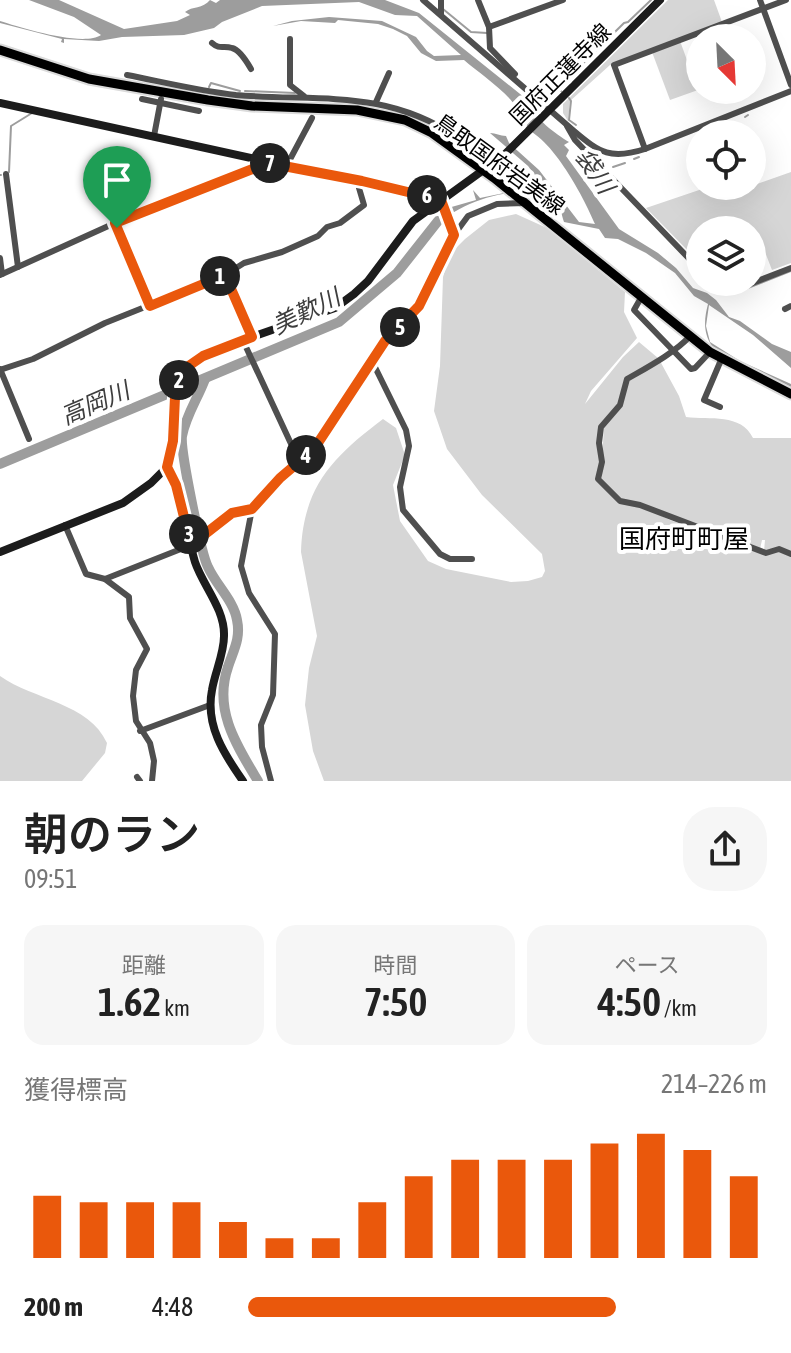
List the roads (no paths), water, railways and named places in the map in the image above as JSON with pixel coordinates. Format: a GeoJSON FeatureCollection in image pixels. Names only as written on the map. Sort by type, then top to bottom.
{"type":"FeatureCollection","features":[{"type":"Feature","properties":{"kind":"main road","name":"鳥取国府岩美線"},"geometry":{"type":"LineString","coordinates":[[0,50],[89,79],[218,102],[357,110],[390,115],[432,133],[497,180],[721,360],[791,394]]}},
{"type":"Feature","properties":{"kind":"street"},"geometry":{"type":"LineString","coordinates":[[423,0],[521,83],[546,113],[566,124],[596,149],[607,153],[629,154],[645,149],[791,91]]}},
{"type":"Feature","properties":{"kind":"street"},"geometry":{"type":"LineString","coordinates":[[441,0],[441,14]]}},
{"type":"Feature","properties":{"kind":"street"},"geometry":{"type":"LineString","coordinates":[[478,0],[489,27],[490,48],[521,83]]}},
{"type":"Feature","properties":{"kind":"street"},"geometry":{"type":"LineString","coordinates":[[489,27],[563,0]]}},
{"type":"Feature","properties":{"kind":"street","name":"国府正蓮寺線"},"geometry":{"type":"LineString","coordinates":[[167,467],[173,441],[179,378],[190,365],[203,356],[335,308],[368,281],[413,221],[507,152],[660,0]]}},
{"type":"Feature","properties":{"kind":"street"},"geometry":{"type":"LineString","coordinates":[[760,0],[791,85]]}},
{"type":"Feature","properties":{"kind":"street"},"geometry":{"type":"LineString","coordinates":[[645,149],[614,65],[786,0]]}},
{"type":"Feature","properties":{"kind":"street"},"geometry":{"type":"LineString","coordinates":[[290,39],[290,85],[307,98]]}},
{"type":"Feature","properties":{"kind":"street"},"geometry":{"type":"LineString","coordinates":[[212,43],[217,48],[231,47],[251,69]]}},
{"type":"Feature","properties":{"kind":"street"},"geometry":{"type":"LineString","coordinates":[[376,102],[389,73]]}},
{"type":"Feature","properties":{"kind":"street"},"geometry":{"type":"LineString","coordinates":[[127,75],[163,84],[233,94],[376,102],[413,113],[457,137]]}},
{"type":"Feature","properties":{"kind":"street"},"geometry":{"type":"LineString","coordinates":[[142,99],[199,111]]}},
{"type":"Feature","properties":{"kind":"street"},"geometry":{"type":"LineString","coordinates":[[154,136],[160,101]]}},
{"type":"Feature","properties":{"kind":"street"},"geometry":{"type":"LineString","coordinates":[[0,103],[441,200],[454,235]]}},
{"type":"Feature","properties":{"kind":"street"},"geometry":{"type":"LineString","coordinates":[[287,165],[312,118]]}},
{"type":"Feature","properties":{"kind":"street"},"geometry":{"type":"LineString","coordinates":[[566,124],[575,140],[686,255]]}},
{"type":"Feature","properties":{"kind":"street"},"geometry":{"type":"LineString","coordinates":[[0,258],[1,274],[115,223],[268,163]]}},
{"type":"Feature","properties":{"kind":"street"},"geometry":{"type":"LineString","coordinates":[[6,174],[18,267]]}},
{"type":"Feature","properties":{"kind":"street"},"geometry":{"type":"LineString","coordinates":[[29,439],[0,369],[33,359],[105,323],[225,275],[244,263],[282,252],[318,236],[364,205],[359,188],[362,181]]}},
{"type":"Feature","properties":{"kind":"street"},"geometry":{"type":"LineString","coordinates":[[0,191],[9,188]]}},
{"type":"Feature","properties":{"kind":"street"},"geometry":{"type":"LineString","coordinates":[[271,781],[262,747],[261,725],[273,695],[275,634],[249,593],[241,566],[252,509],[314,449],[371,359],[419,306],[454,235],[468,216],[497,204],[522,200]]}},
{"type":"Feature","properties":{"kind":"street"},"geometry":{"type":"LineString","coordinates":[[115,223],[150,306]]}},
{"type":"Feature","properties":{"kind":"street"},"geometry":{"type":"LineString","coordinates":[[766,278],[791,268]]}},
{"type":"Feature","properties":{"kind":"street"},"geometry":{"type":"LineString","coordinates":[[225,275],[256,365],[299,461]]}},
{"type":"Feature","properties":{"kind":"street"},"geometry":{"type":"LineString","coordinates":[[642,296],[634,310],[693,369],[710,352]]}},
{"type":"Feature","properties":{"kind":"street"},"geometry":{"type":"LineString","coordinates":[[690,336],[680,348],[627,379],[620,405],[601,427],[599,443],[602,462],[597,474],[601,485],[620,501],[640,505],[766,553],[779,549],[791,554]]}},
{"type":"Feature","properties":{"kind":"street"},"geometry":{"type":"LineString","coordinates":[[371,359],[408,438],[407,464],[400,487],[403,510],[440,554],[450,559],[472,559]]}},
{"type":"Feature","properties":{"kind":"street"},"geometry":{"type":"LineString","coordinates":[[720,407],[704,400],[721,360]]}},
{"type":"Feature","properties":{"kind":"street"},"geometry":{"type":"LineString","coordinates":[[0,552],[123,503],[167,467],[176,485],[195,563],[223,623],[224,637],[210,705],[215,734],[243,781]]}},
{"type":"Feature","properties":{"kind":"street"},"geometry":{"type":"LineString","coordinates":[[105,579],[191,545],[232,513],[252,509]]}},
{"type":"Feature","properties":{"kind":"street"},"geometry":{"type":"LineString","coordinates":[[65,525],[86,574],[105,579],[129,597],[130,618],[147,649],[136,670],[133,696],[136,721],[150,743],[154,761],[152,781]]}},
{"type":"Feature","properties":{"kind":"street"},"geometry":{"type":"LineString","coordinates":[[140,731],[210,705]]}},
{"type":"Feature","properties":{"kind":"waterway"},"geometry":{"type":"LineString","coordinates":[[561,91],[558,88],[651,0]]}},
{"type":"Feature","properties":{"kind":"waterway"},"geometry":{"type":"LineString","coordinates":[[443,9],[471,32],[487,33]]}},
{"type":"Feature","properties":{"kind":"waterway"},"geometry":{"type":"LineString","coordinates":[[209,87],[211,83],[240,91]]}},
{"type":"Feature","properties":{"kind":"waterway"},"geometry":{"type":"LineString","coordinates":[[245,91],[295,93]]}},
{"type":"Feature","properties":{"kind":"waterway"},"geometry":{"type":"LineString","coordinates":[[569,98],[569,120],[576,125]]}},
{"type":"Feature","properties":{"kind":"waterway"},"geometry":{"type":"LineString","coordinates":[[9,172],[11,126],[32,113]]}},
{"type":"Feature","properties":{"kind":"waterway"},"geometry":{"type":"LineString","coordinates":[[634,159],[639,157]]}},
{"type":"Feature","properties":{"kind":"waterway","name":"袋川"},"geometry":{"type":"LineString","coordinates":[[613,167],[625,163]]}},
{"type":"Feature","properties":{"kind":"waterway","name":"美歎川"},"geometry":{"type":"LineString","coordinates":[[0,464],[339,322],[397,273],[438,221]]}},
{"type":"Feature","properties":{"kind":"waterway"},"geometry":{"type":"LineString","coordinates":[[766,281],[791,271]]}},
{"type":"Feature","properties":{"kind":"waterway","name":"美歎川"},"geometry":{"type":"LineString","coordinates":[[205,379],[184,428],[184,460],[205,558],[237,620],[237,639],[224,683],[225,713],[235,741],[258,781]]}},
{"type":"Feature","properties":{"kind":"district","name":"国府町町屋"},"geometry":{"type":"Point","coordinates":[684,539]}},
{"type":"Feature","properties":{"kind":"water label","name":"高岡川"},"geometry":{"type":"Point","coordinates":[95,403]}}]}
